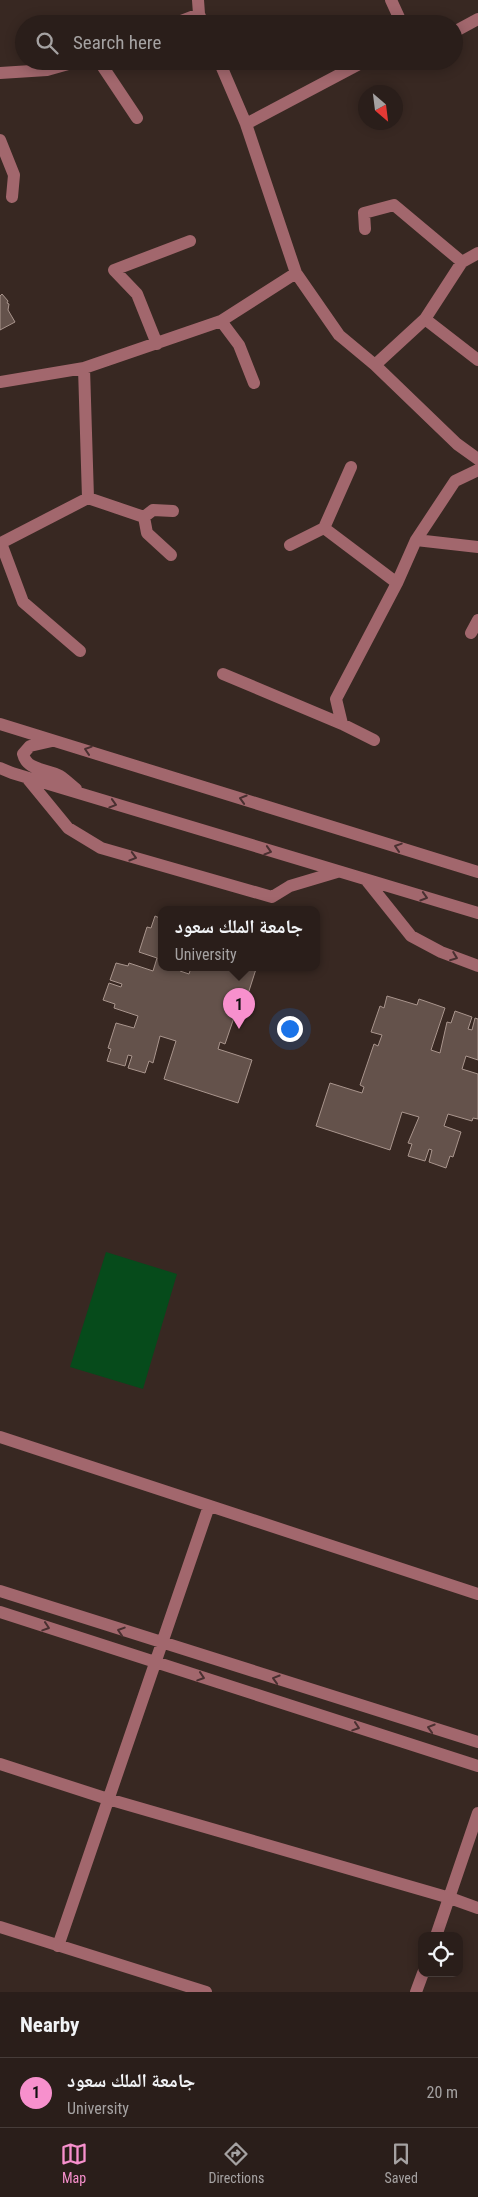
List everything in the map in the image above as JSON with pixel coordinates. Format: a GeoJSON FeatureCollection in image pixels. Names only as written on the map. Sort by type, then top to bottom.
{"type":"FeatureCollection","features":[{"type":"Feature","properties":{"kind":"street"},"geometry":{"type":"LineString","coordinates":[[198,0],[200,15]]}},
{"type":"Feature","properties":{"kind":"street"},"geometry":{"type":"LineString","coordinates":[[390,0],[398,15]]}},
{"type":"Feature","properties":{"kind":"street"},"geometry":{"type":"LineString","coordinates":[[463,27],[478,19]]}},
{"type":"Feature","properties":{"kind":"street"},"geometry":{"type":"LineString","coordinates":[[0,73],[47,70]]}},
{"type":"Feature","properties":{"kind":"street"},"geometry":{"type":"LineString","coordinates":[[105,70],[137,118]]}},
{"type":"Feature","properties":{"kind":"street"},"geometry":{"type":"LineString","coordinates":[[223,70],[246,124],[296,273],[339,335],[374,365],[457,444],[478,460]]}},
{"type":"Feature","properties":{"kind":"street"},"geometry":{"type":"LineString","coordinates":[[246,124],[349,70]]}},
{"type":"Feature","properties":{"kind":"street"},"geometry":{"type":"LineString","coordinates":[[0,140],[14,174],[12,197]]}},
{"type":"Feature","properties":{"kind":"street"},"geometry":{"type":"LineString","coordinates":[[365,229],[364,213],[394,205],[462,262]]}},
{"type":"Feature","properties":{"kind":"street"},"geometry":{"type":"LineString","coordinates":[[157,344],[137,294],[114,270],[190,241]]}},
{"type":"Feature","properties":{"kind":"street"},"geometry":{"type":"LineString","coordinates":[[374,365],[425,319],[462,262],[478,253]]}},
{"type":"Feature","properties":{"kind":"street"},"geometry":{"type":"LineString","coordinates":[[0,382],[84,368],[221,321],[296,273]]}},
{"type":"Feature","properties":{"kind":"street"},"geometry":{"type":"LineString","coordinates":[[425,319],[478,360]]}},
{"type":"Feature","properties":{"kind":"street"},"geometry":{"type":"LineString","coordinates":[[221,321],[239,345],[254,383]]}},
{"type":"Feature","properties":{"kind":"street"},"geometry":{"type":"LineString","coordinates":[[84,368],[88,498]]}},
{"type":"Feature","properties":{"kind":"street"},"geometry":{"type":"LineString","coordinates":[[290,545],[324,528],[351,467]]}},
{"type":"Feature","properties":{"kind":"street"},"geometry":{"type":"LineString","coordinates":[[342,724],[336,699],[397,584],[416,540],[454,481],[478,470]]}},
{"type":"Feature","properties":{"kind":"street"},"geometry":{"type":"LineString","coordinates":[[80,652],[23,602],[1,543],[88,498],[144,517]]}},
{"type":"Feature","properties":{"kind":"street"},"geometry":{"type":"LineString","coordinates":[[144,517],[153,510],[173,511]]}},
{"type":"Feature","properties":{"kind":"street"},"geometry":{"type":"LineString","coordinates":[[144,517],[147,533],[171,555]]}},
{"type":"Feature","properties":{"kind":"street"},"geometry":{"type":"LineString","coordinates":[[324,528],[397,584]]}},
{"type":"Feature","properties":{"kind":"street"},"geometry":{"type":"LineString","coordinates":[[416,540],[478,547]]}},
{"type":"Feature","properties":{"kind":"street"},"geometry":{"type":"LineString","coordinates":[[471,633],[478,620]]}},
{"type":"Feature","properties":{"kind":"street"},"geometry":{"type":"LineString","coordinates":[[224,674],[342,724],[374,740]]}},
{"type":"Feature","properties":{"kind":"street"},"geometry":{"type":"LineString","coordinates":[[0,724],[478,872]]}},
{"type":"Feature","properties":{"kind":"street"},"geometry":{"type":"LineString","coordinates":[[55,740],[30,746],[23,754],[24,760],[32,766],[59,776],[83,795]]}},
{"type":"Feature","properties":{"kind":"street"},"geometry":{"type":"LineString","coordinates":[[0,768],[83,795],[478,913]]}},
{"type":"Feature","properties":{"kind":"street"},"geometry":{"type":"LineString","coordinates":[[27,778],[68,828],[101,848],[272,897],[290,886],[337,872]]}},
{"type":"Feature","properties":{"kind":"street"},"geometry":{"type":"LineString","coordinates":[[367,881],[411,936],[441,952],[478,966]]}},
{"type":"Feature","properties":{"kind":"street"},"geometry":{"type":"LineString","coordinates":[[0,1437],[478,1594]]}},
{"type":"Feature","properties":{"kind":"street"},"geometry":{"type":"LineString","coordinates":[[58,1946],[157,1663],[209,1506]]}},
{"type":"Feature","properties":{"kind":"street"},"geometry":{"type":"LineString","coordinates":[[0,1592],[478,1742]]}},
{"type":"Feature","properties":{"kind":"street"},"geometry":{"type":"LineString","coordinates":[[0,1612],[478,1766]]}},
{"type":"Feature","properties":{"kind":"street"},"geometry":{"type":"LineString","coordinates":[[0,1764],[108,1799],[450,1898],[478,1908]]}},
{"type":"Feature","properties":{"kind":"street"},"geometry":{"type":"LineString","coordinates":[[437,1932],[478,1813]]}},
{"type":"Feature","properties":{"kind":"street"},"geometry":{"type":"LineString","coordinates":[[0,1927],[206,1992]]}},
{"type":"Feature","properties":{"kind":"street"},"geometry":{"type":"LineString","coordinates":[[416,1992],[422,1977]]}},
{"type":"Feature","properties":{"kind":"green space"},"geometry":{"type":"Polygon","coordinates":[[[106,1252],[177,1274],[143,1389],[70,1367],[106,1252]]]}},
{"type":"Feature","properties":{"kind":"building"},"geometry":{"type":"Polygon","coordinates":[[[2,294],[8,301],[8,310],[15,322],[0,330],[0,296],[2,294]]]}},
{"type":"Feature","properties":{"kind":"building"},"geometry":{"type":"Polygon","coordinates":[[[155,916],[158,917],[158,971],[180,971],[189,974],[190,971],[255,971],[248,994],[237,991],[234,1002],[239,1003],[225,1044],[220,1042],[218,1049],[252,1060],[238,1103],[164,1079],[176,1041],[160,1036],[153,1063],[149,1061],[145,1073],[128,1068],[132,1056],[128,1055],[125,1066],[107,1061],[111,1049],[108,1048],[116,1023],[134,1028],[138,1016],[114,1008],[115,1004],[103,1000],[109,983],[121,987],[122,984],[110,980],[116,963],[128,966],[129,963],[153,971],[157,958],[139,952],[147,927],[151,928],[155,916]]]}},
{"type":"Feature","properties":{"kind":"building"},"geometry":{"type":"Polygon","coordinates":[[[387,996],[417,1005],[419,999],[445,1008],[431,1050],[440,1053],[447,1022],[451,1023],[455,1011],[472,1017],[468,1029],[472,1030],[475,1018],[478,1019],[478,1060],[466,1056],[462,1069],[478,1074],[478,1119],[473,1118],[472,1121],[448,1114],[444,1126],[461,1132],[453,1157],[450,1156],[446,1168],[429,1162],[432,1150],[429,1149],[425,1161],[408,1156],[412,1144],[408,1143],[419,1117],[402,1112],[390,1150],[316,1126],[330,1083],[362,1093],[364,1087],[360,1085],[374,1044],[378,1046],[382,1035],[371,1032],[380,1006],[384,1008],[387,996]]]}},
{"type":"Feature","properties":{"kind":"place","name":"جامعة الملك سعود"},"geometry":{"type":"Point","coordinates":[239,1029]}}]}
